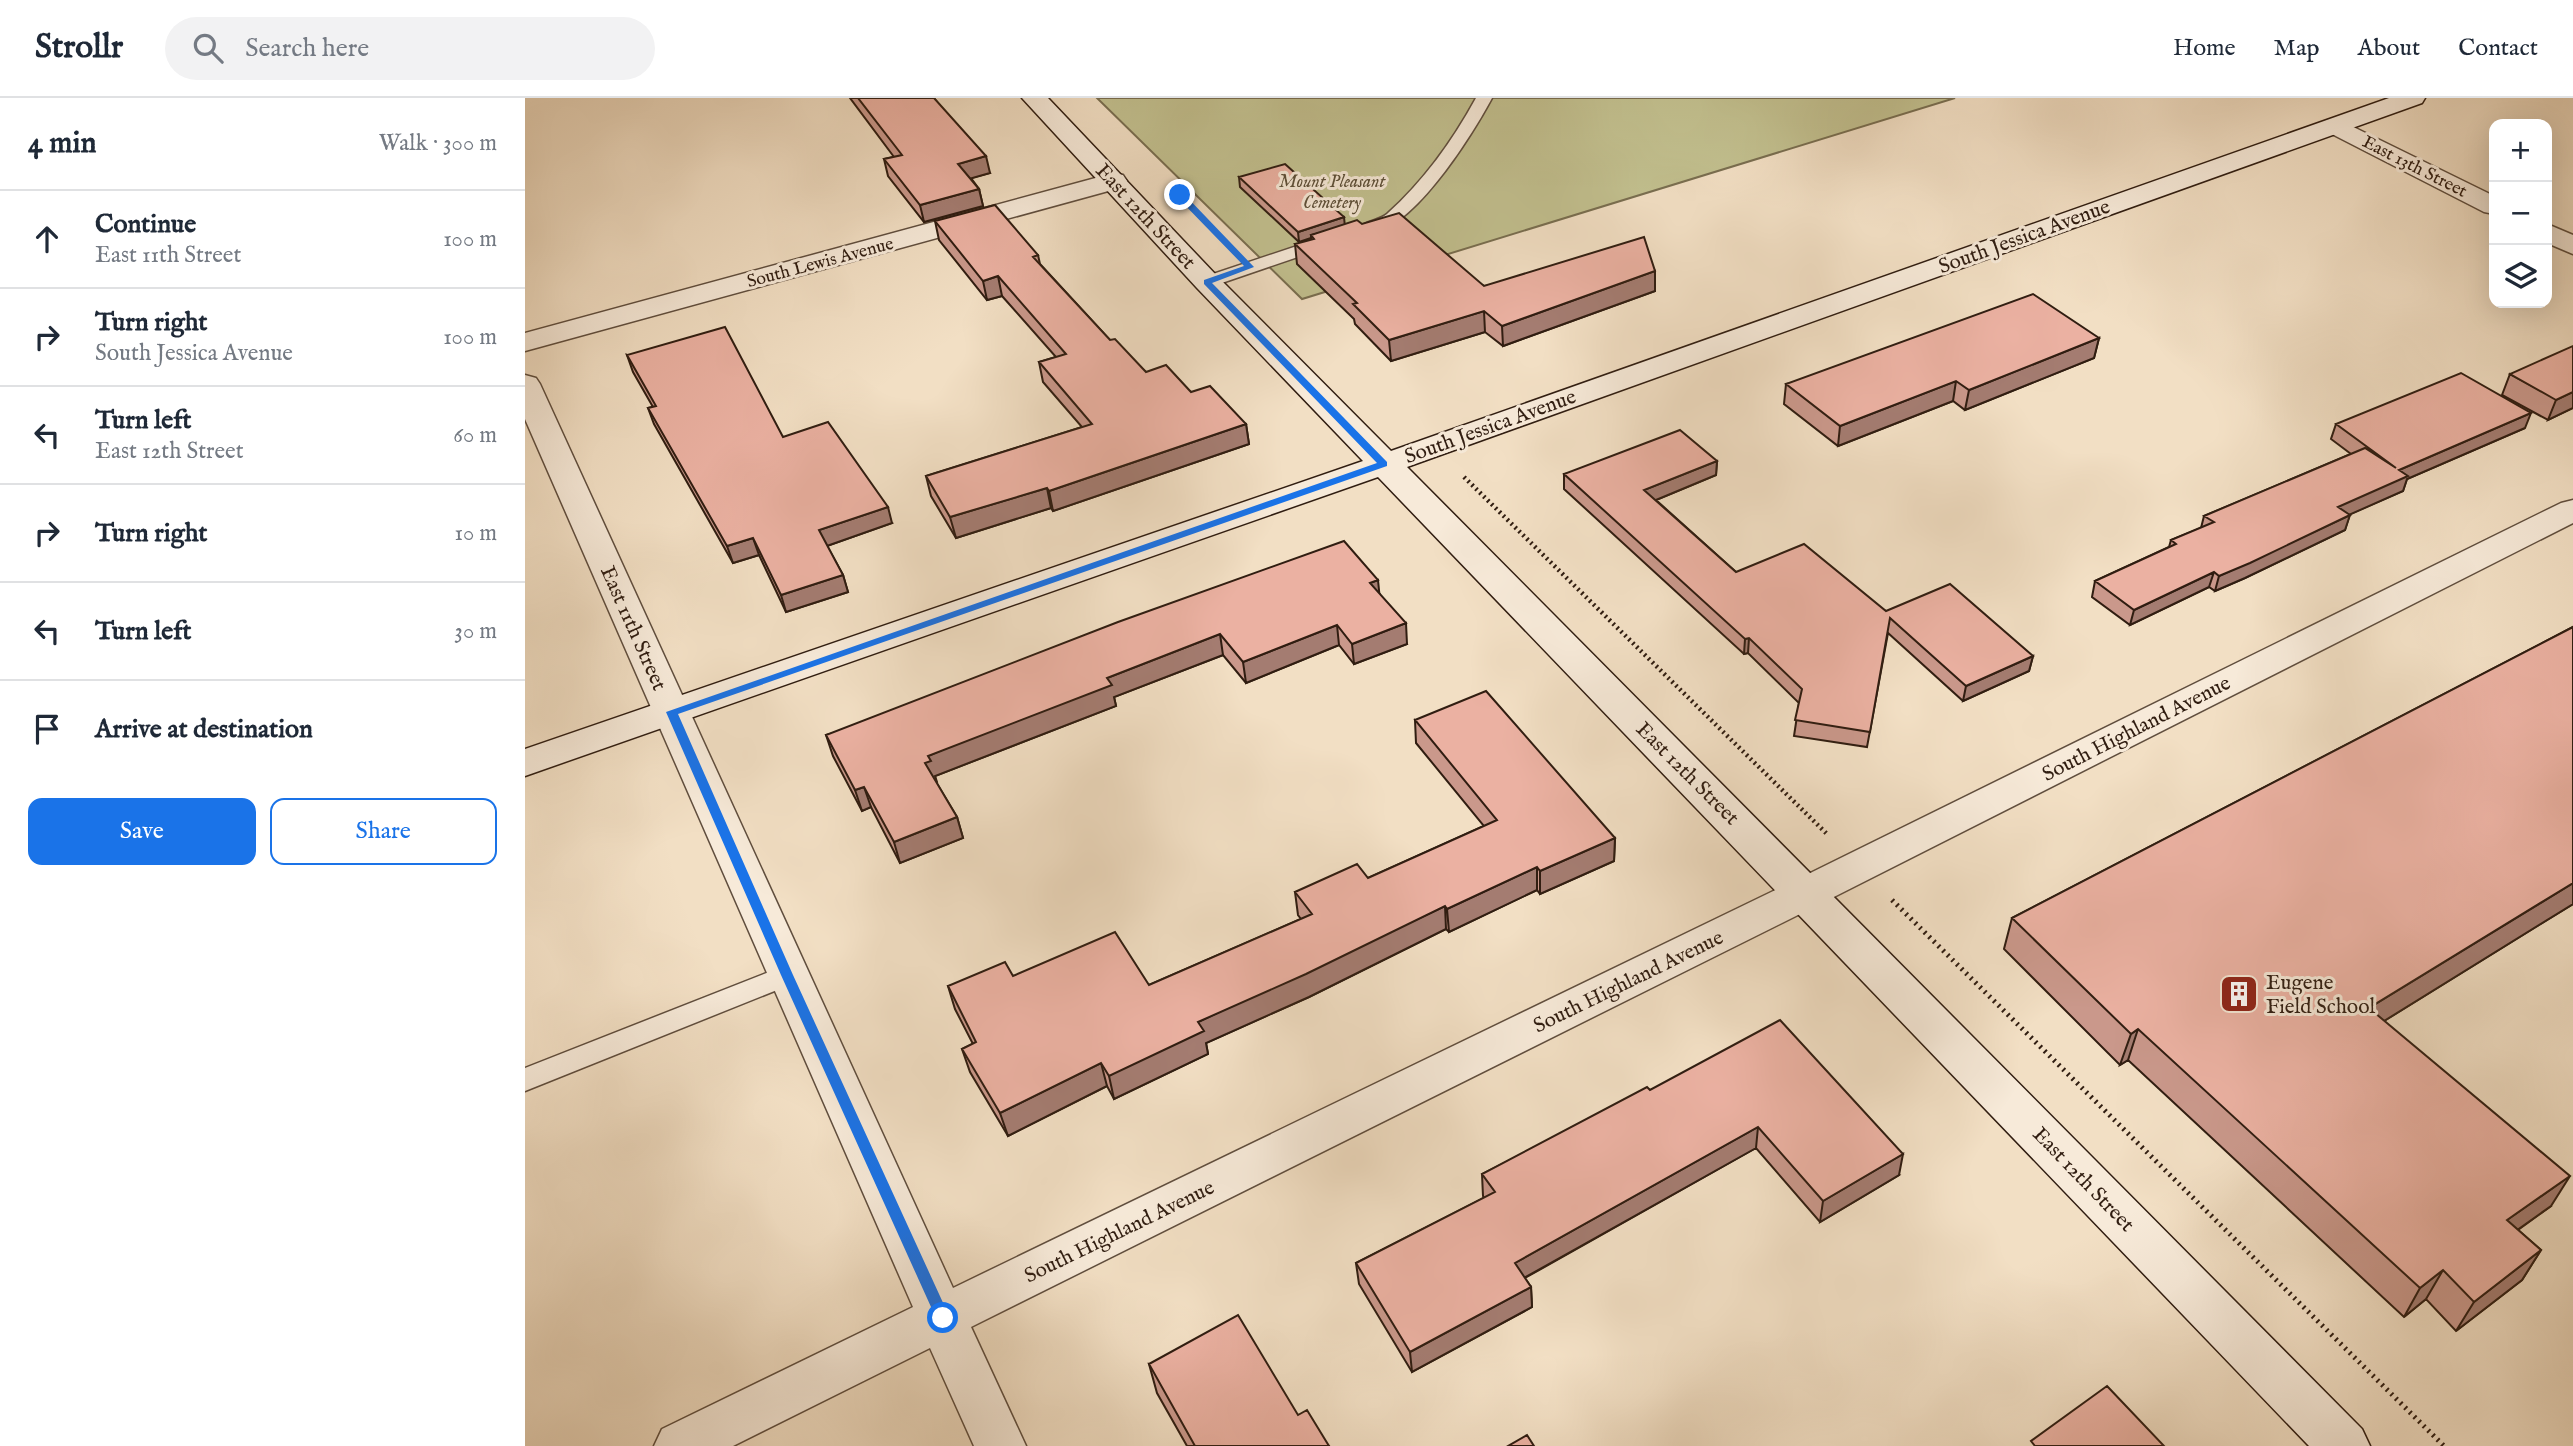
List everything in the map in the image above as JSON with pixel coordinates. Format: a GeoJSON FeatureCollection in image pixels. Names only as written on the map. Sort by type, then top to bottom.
{"type":"FeatureCollection","features":[{"type":"Feature","properties":{"kind":"street","name":"East 12th Street"},"geometry":{"type":"LineString","coordinates":[[1034,98],[1207,282],[2344,1446]]}},
{"type":"Feature","properties":{"kind":"street","name":"South Jessica Avenue"},"geometry":{"type":"LineString","coordinates":[[525,763],[1384,464],[2413,98]]}},
{"type":"Feature","properties":{"kind":"street","name":"East 13th Street"},"geometry":{"type":"LineString","coordinates":[[2335,126],[2489,203]]}},
{"type":"Feature","properties":{"kind":"street","name":"South Lewis Avenue"},"geometry":{"type":"LineString","coordinates":[[525,342],[1114,181]]}},
{"type":"Feature","properties":{"kind":"street"},"geometry":{"type":"LineString","coordinates":[[2552,235],[2573,246]]}},
{"type":"Feature","properties":{"kind":"street","name":"East 11th Street"},"geometry":{"type":"LineString","coordinates":[[525,384],[787,975],[1000,1446]]}},
{"type":"Feature","properties":{"kind":"street","name":"South Highland Avenue"},"geometry":{"type":"LineString","coordinates":[[680,1446],[1806,893],[2573,510]]}},
{"type":"Feature","properties":{"kind":"lane"},"geometry":{"type":"LineString","coordinates":[[1207,282],[1391,220],[1427,181],[1465,133],[1484,98]]}},
{"type":"Feature","properties":{"kind":"lane"},"geometry":{"type":"LineString","coordinates":[[525,1080],[787,975]]}},
{"type":"Feature","properties":{"kind":"path"},"geometry":{"type":"LineString","coordinates":[[1434,445],[2444,1446]]}},
{"type":"Feature","properties":{"kind":"green space","name":"Mount Pleasant Cemetery"},"geometry":{"type":"Polygon","coordinates":[[[1097,98],[1955,98],[1302,299],[1097,98]]]}},
{"type":"Feature","properties":{"kind":"building"},"geometry":{"type":"Polygon","coordinates":[[[858,98],[934,98],[986,156],[958,164],[979,189],[920,205],[884,159],[902,155],[858,98]]]}},
{"type":"Feature","properties":{"kind":"building"},"geometry":{"type":"Polygon","coordinates":[[[1285,164],[1344,217],[1298,232],[1239,177],[1285,164]]]}},
{"type":"Feature","properties":{"kind":"building"},"geometry":{"type":"Polygon","coordinates":[[[995,205],[1038,255],[1033,257],[1110,340],[1115,339],[1146,372],[1166,365],[1191,392],[1210,386],[1246,424],[1049,491],[1047,488],[950,517],[926,476],[1092,424],[1039,362],[1066,354],[998,276],[983,281],[935,221],[995,205]]]}},
{"type":"Feature","properties":{"kind":"building"},"geometry":{"type":"Polygon","coordinates":[[[1399,213],[1484,286],[1644,237],[1655,271],[1502,326],[1484,311],[1389,340],[1353,304],[1357,303],[1295,244],[1314,239],[1311,235],[1357,220],[1362,224],[1399,213]]]}},
{"type":"Feature","properties":{"kind":"building"},"geometry":{"type":"Polygon","coordinates":[[[2033,294],[2099,338],[1969,390],[1956,381],[1840,426],[1786,384],[2033,294]]]}},
{"type":"Feature","properties":{"kind":"building"},"geometry":{"type":"Polygon","coordinates":[[[725,327],[783,437],[828,422],[888,507],[819,530],[843,575],[781,595],[753,538],[727,546],[648,408],[656,406],[627,355],[725,327]]]}},
{"type":"Feature","properties":{"kind":"building"},"geometry":{"type":"Polygon","coordinates":[[[2573,346],[2573,392],[2556,400],[2510,374],[2573,346]]]}},
{"type":"Feature","properties":{"kind":"building"},"geometry":{"type":"Polygon","coordinates":[[[2461,373],[2531,413],[2399,470],[2408,476],[2338,507],[2350,515],[2250,563],[2219,576],[2214,572],[2134,610],[2095,581],[2176,544],[2171,540],[2214,522],[2204,516],[2365,448],[2396,468],[2336,424],[2461,373]]]}},
{"type":"Feature","properties":{"kind":"building"},"geometry":{"type":"Polygon","coordinates":[[[1680,430],[1717,461],[1644,490],[1736,572],[1804,544],[1886,611],[1950,584],[2033,656],[1966,686],[1890,618],[1870,732],[1795,720],[1802,689],[1749,638],[1745,639],[1564,474],[1680,430]]]}},
{"type":"Feature","properties":{"kind":"building"},"geometry":{"type":"Polygon","coordinates":[[[1344,541],[1378,580],[1370,583],[1406,623],[1352,644],[1337,625],[1243,662],[1220,634],[1107,678],[1112,685],[928,756],[931,761],[925,763],[957,817],[894,842],[864,787],[855,790],[826,735],[1118,622],[1344,541]]]}},
{"type":"Feature","properties":{"kind":"building","name":"Eugene Field School"},"geometry":{"type":"Polygon","coordinates":[[[2573,627],[2573,883],[2369,1008],[2570,1176],[2507,1220],[2541,1250],[2474,1302],[2443,1270],[2420,1288],[2138,1029],[2131,1034],[2012,918],[2573,627]]]}},
{"type":"Feature","properties":{"kind":"building"},"geometry":{"type":"Polygon","coordinates":[[[1486,691],[1615,838],[1540,871],[1537,867],[1447,909],[1445,906],[1306,974],[1198,1022],[1204,1031],[1109,1076],[1101,1063],[1000,1113],[962,1049],[976,1042],[948,986],[1005,962],[1013,976],[1115,932],[1149,985],[1312,914],[1295,892],[1357,864],[1368,878],[1497,820],[1415,720],[1486,691]]]}},
{"type":"Feature","properties":{"kind":"building"},"geometry":{"type":"Polygon","coordinates":[[[1780,1020],[1903,1154],[1823,1201],[1758,1127],[1515,1263],[1531,1287],[1410,1352],[1356,1263],[1495,1192],[1482,1174],[1647,1087],[1650,1090],[1780,1020]]]}},
{"type":"Feature","properties":{"kind":"building"},"geometry":{"type":"Polygon","coordinates":[[[1238,1315],[1298,1415],[1307,1410],[1329,1446],[1195,1446],[1149,1364],[1238,1315]]]}},
{"type":"Feature","properties":{"kind":"building"},"geometry":{"type":"Polygon","coordinates":[[[2107,1386],[2164,1446],[2035,1446],[2031,1441],[2107,1386]]]}},
{"type":"Feature","properties":{"kind":"building"},"geometry":{"type":"Polygon","coordinates":[[[1527,1435],[1534,1446],[1508,1446],[1527,1435]]]}},
{"type":"Feature","properties":{"kind":"place","name":"Eugene Field School"},"geometry":{"type":"Point","coordinates":[2239,994]}},
{"type":"Feature","properties":{"kind":"route"},"geometry":{"type":"LineString","coordinates":[[943,1318],[787,975],[672,712],[1384,464],[1207,282],[1250,267],[1180,195]]}}]}
